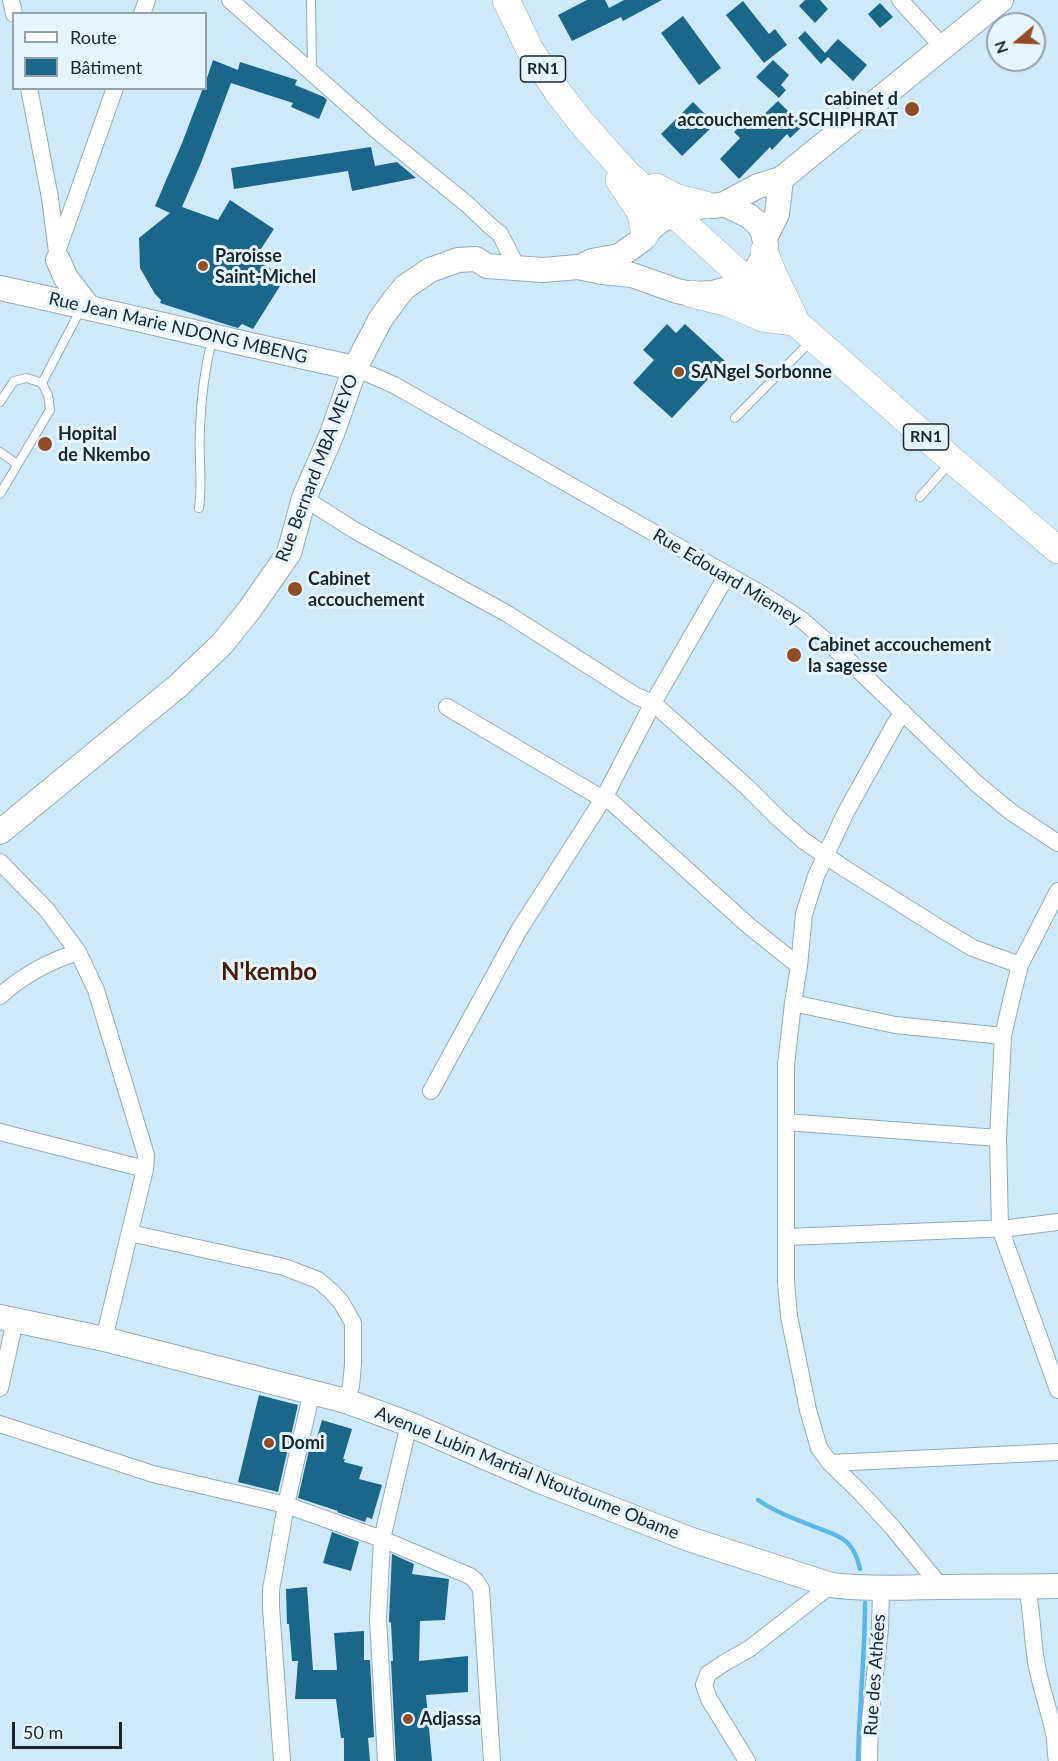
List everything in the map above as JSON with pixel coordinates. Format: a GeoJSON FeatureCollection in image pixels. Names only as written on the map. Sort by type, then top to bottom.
{"type":"FeatureCollection","features":[{"type":"Feature","properties":{"kind":"main road","name":"RN1"},"geometry":{"type":"LineString","coordinates":[[506,0],[529,48],[557,91],[590,133],[627,174],[952,460],[1058,550]]}},
{"type":"Feature","properties":{"kind":"main road"},"geometry":{"type":"LineString","coordinates":[[578,267],[592,261],[619,256],[660,221],[674,214],[715,205],[758,186],[781,179],[1001,0]]}},
{"type":"Feature","properties":{"kind":"main road"},"geometry":{"type":"LineString","coordinates":[[590,133],[612,147],[661,191],[693,203],[715,205],[749,216],[759,225],[773,274],[804,330]]}},
{"type":"Feature","properties":{"kind":"main road"},"geometry":{"type":"LineString","coordinates":[[590,133],[641,213],[644,221],[640,240],[644,272],[663,286]]}},
{"type":"Feature","properties":{"kind":"main road"},"geometry":{"type":"LineString","coordinates":[[692,294],[728,289],[756,270],[762,259],[777,213],[781,179]]}},
{"type":"Feature","properties":{"kind":"main road"},"geometry":{"type":"LineString","coordinates":[[30,294],[49,287],[55,279],[58,255]]}},
{"type":"Feature","properties":{"kind":"main road"},"geometry":{"type":"LineString","coordinates":[[58,255],[66,278],[86,307]]}},
{"type":"Feature","properties":{"kind":"main road","name":"Rue Bernard MBA MEYO"},"geometry":{"type":"LineString","coordinates":[[0,832],[179,685],[222,644],[250,609],[289,553],[304,498],[332,434],[355,368],[385,313],[416,278],[430,270],[458,260],[476,259],[487,266],[543,270],[578,267]]}},
{"type":"Feature","properties":{"kind":"main road"},"geometry":{"type":"LineString","coordinates":[[578,267],[632,275],[663,286],[728,303],[763,318],[804,330]]}},
{"type":"Feature","properties":{"kind":"main road","name":"Rue Jean Marie NDONG MBENG"},"geometry":{"type":"LineString","coordinates":[[0,288],[355,368]]}},
{"type":"Feature","properties":{"kind":"main road","name":"Avenue Lubin Martial Ntoutoume Obame"},"geometry":{"type":"LineString","coordinates":[[8,1319],[104,1339],[346,1401],[409,1424],[540,1481],[689,1539],[831,1585],[881,1589],[1058,1586]]}},
{"type":"Feature","properties":{"kind":"street"},"geometry":{"type":"LineString","coordinates":[[230,0],[381,134],[500,234],[517,267]]}},
{"type":"Feature","properties":{"kind":"street"},"geometry":{"type":"LineString","coordinates":[[900,0],[943,46]]}},
{"type":"Feature","properties":{"kind":"street"},"geometry":{"type":"LineString","coordinates":[[29,90],[50,198],[58,255]]}},
{"type":"Feature","properties":{"kind":"street"},"geometry":{"type":"LineString","coordinates":[[58,255],[114,90]]}},
{"type":"Feature","properties":{"kind":"street","name":"Rue Edouard Miemey"},"geometry":{"type":"LineString","coordinates":[[355,368],[394,385],[765,596],[802,621],[850,662],[976,783],[1011,812],[1058,843]]}},
{"type":"Feature","properties":{"kind":"street"},"geometry":{"type":"LineString","coordinates":[[304,498],[354,530],[506,613],[636,696],[653,703],[804,841],[973,948],[1020,965]]}},
{"type":"Feature","properties":{"kind":"street"},"geometry":{"type":"LineString","coordinates":[[431,1091],[519,930],[604,797],[653,703],[727,575]]}},
{"type":"Feature","properties":{"kind":"street"},"geometry":{"type":"LineString","coordinates":[[447,707],[604,797],[750,926],[799,966]]}},
{"type":"Feature","properties":{"kind":"street"},"geometry":{"type":"LineString","coordinates":[[903,712],[860,784],[816,876],[804,914],[786,1065],[786,1282],[789,1316],[808,1410],[819,1448],[830,1463],[886,1521],[941,1587]]}},
{"type":"Feature","properties":{"kind":"street"},"geometry":{"type":"LineString","coordinates":[[0,862],[47,910],[78,952],[96,990],[146,1155],[145,1169],[104,1339]]}},
{"type":"Feature","properties":{"kind":"street"},"geometry":{"type":"LineString","coordinates":[[1058,891],[1020,965],[1003,1036],[998,1138],[1000,1228],[1058,1390]]}},
{"type":"Feature","properties":{"kind":"street"},"geometry":{"type":"LineString","coordinates":[[0,996],[39,968],[78,952]]}},
{"type":"Feature","properties":{"kind":"street"},"geometry":{"type":"LineString","coordinates":[[793,1003],[895,1025],[1003,1036]]}},
{"type":"Feature","properties":{"kind":"street"},"geometry":{"type":"LineString","coordinates":[[786,1122],[998,1138]]}},
{"type":"Feature","properties":{"kind":"street"},"geometry":{"type":"LineString","coordinates":[[0,1132],[145,1169]]}},
{"type":"Feature","properties":{"kind":"street"},"geometry":{"type":"LineString","coordinates":[[787,1237],[1000,1228],[1058,1222]]}},
{"type":"Feature","properties":{"kind":"street"},"geometry":{"type":"LineString","coordinates":[[130,1233],[284,1267],[318,1280],[336,1297],[353,1323],[353,1364],[351,1386],[346,1401]]}},
{"type":"Feature","properties":{"kind":"street"},"geometry":{"type":"LineString","coordinates":[[0,1388],[8,1319]]}},
{"type":"Feature","properties":{"kind":"street"},"geometry":{"type":"LineString","coordinates":[[282,1761],[271,1590],[286,1505],[312,1391]]}},
{"type":"Feature","properties":{"kind":"street"},"geometry":{"type":"LineString","coordinates":[[0,1424],[153,1474],[286,1505],[381,1539],[470,1576],[481,1589],[492,1761]]}},
{"type":"Feature","properties":{"kind":"street"},"geometry":{"type":"LineString","coordinates":[[386,1761],[378,1620],[381,1539],[409,1424]]}},
{"type":"Feature","properties":{"kind":"street"},"geometry":{"type":"LineString","coordinates":[[830,1463],[1058,1452]]}},
{"type":"Feature","properties":{"kind":"street"},"geometry":{"type":"LineString","coordinates":[[747,1761],[709,1699],[704,1685],[708,1674],[758,1643],[831,1585]]}},
{"type":"Feature","properties":{"kind":"street"},"geometry":{"type":"LineString","coordinates":[[1027,1587],[1036,1664],[1055,1737],[1057,1761]]}},
{"type":"Feature","properties":{"kind":"street","name":"Rue des Athées"},"geometry":{"type":"LineString","coordinates":[[869,1761],[881,1589]]}},
{"type":"Feature","properties":{"kind":"lane"},"geometry":{"type":"LineString","coordinates":[[311,0],[312,72]]}},
{"type":"Feature","properties":{"kind":"lane"},"geometry":{"type":"LineString","coordinates":[[42,383],[86,307]]}},
{"type":"Feature","properties":{"kind":"lane"},"geometry":{"type":"LineString","coordinates":[[735,418],[804,330]]}},
{"type":"Feature","properties":{"kind":"lane"},"geometry":{"type":"LineString","coordinates":[[199,508],[202,488],[200,427],[212,337]]}},
{"type":"Feature","properties":{"kind":"lane"},"geometry":{"type":"LineString","coordinates":[[0,402],[14,381],[27,378],[42,383],[48,395],[50,410],[0,494]]}},
{"type":"Feature","properties":{"kind":"lane"},"geometry":{"type":"LineString","coordinates":[[0,452],[17,464]]}},
{"type":"Feature","properties":{"kind":"lane"},"geometry":{"type":"LineString","coordinates":[[920,497],[952,460]]}},
{"type":"Feature","properties":{"kind":"building"},"geometry":{"type":"Polygon","coordinates":[[[587,0],[605,0],[609,8],[624,0],[662,0],[623,21],[621,17],[572,41],[558,15],[587,0]]]}},
{"type":"Feature","properties":{"kind":"building"},"geometry":{"type":"Polygon","coordinates":[[[805,0],[820,0],[828,9],[815,23],[799,6],[805,0]]]}},
{"type":"Feature","properties":{"kind":"building"},"geometry":{"type":"Polygon","coordinates":[[[743,1],[769,34],[775,29],[787,45],[764,63],[726,15],[743,1]]]}},
{"type":"Feature","properties":{"kind":"building"},"geometry":{"type":"Polygon","coordinates":[[[880,3],[893,17],[880,28],[868,14],[880,3]]]}},
{"type":"Feature","properties":{"kind":"building"},"geometry":{"type":"Polygon","coordinates":[[[683,16],[721,68],[699,85],[661,33],[683,16]]]}},
{"type":"Feature","properties":{"kind":"building"},"geometry":{"type":"Polygon","coordinates":[[[805,31],[825,53],[838,39],[867,65],[853,81],[828,57],[821,64],[798,38],[805,31]]]}},
{"type":"Feature","properties":{"kind":"building","name":"Paroisse Saint-Michel"},"geometry":{"type":"Polygon","coordinates":[[[213,60],[238,70],[240,62],[297,80],[295,85],[327,100],[319,119],[291,107],[293,103],[231,83],[182,207],[218,220],[230,200],[274,229],[259,252],[267,257],[262,264],[285,278],[253,329],[242,324],[238,328],[234,327],[160,303],[161,300],[140,268],[139,238],[170,213],[155,206],[202,90],[207,90],[207,78],[213,60]]]}},
{"type":"Feature","properties":{"kind":"building"},"geometry":{"type":"Polygon","coordinates":[[[773,60],[789,75],[781,85],[786,90],[779,98],[756,77],[773,60]]]}},
{"type":"Feature","properties":{"kind":"building"},"geometry":{"type":"Polygon","coordinates":[[[778,101],[803,126],[790,138],[787,134],[772,150],[770,147],[739,179],[720,159],[740,138],[734,132],[744,123],[749,129],[778,101]]]}},
{"type":"Feature","properties":{"kind":"building"},"geometry":{"type":"Polygon","coordinates":[[[693,102],[715,124],[682,156],[661,134],[693,102]]]}},
{"type":"Feature","properties":{"kind":"building"},"geometry":{"type":"Polygon","coordinates":[[[371,147],[375,166],[397,162],[416,178],[352,191],[348,171],[234,189],[231,168],[371,147]]]}},
{"type":"Feature","properties":{"kind":"building","name":"SANgel Sorbonne"},"geometry":{"type":"Polygon","coordinates":[[[667,324],[676,333],[685,324],[725,361],[672,418],[633,383],[654,360],[643,350],[667,324]]]}},
{"type":"Feature","properties":{"kind":"building","name":"Domi"},"geometry":{"type":"Polygon","coordinates":[[[259,1395],[298,1405],[278,1492],[238,1482],[259,1395]]]}},
{"type":"Feature","properties":{"kind":"building"},"geometry":{"type":"Polygon","coordinates":[[[322,1420],[352,1429],[344,1462],[363,1467],[359,1479],[382,1485],[372,1519],[367,1517],[365,1522],[298,1498],[309,1450],[313,1451],[322,1420]]]}},
{"type":"Feature","properties":{"kind":"building"},"geometry":{"type":"Polygon","coordinates":[[[332,1532],[359,1542],[351,1571],[323,1563],[332,1532]]]}},
{"type":"Feature","properties":{"kind":"building"},"geometry":{"type":"Polygon","coordinates":[[[392,1554],[414,1564],[412,1574],[449,1579],[445,1620],[420,1621],[419,1661],[468,1656],[468,1692],[426,1695],[432,1761],[396,1761],[391,1661],[393,1661],[391,1623],[389,1622],[392,1554]]]}},
{"type":"Feature","properties":{"kind":"building"},"geometry":{"type":"Polygon","coordinates":[[[307,1587],[313,1670],[337,1670],[334,1633],[364,1631],[364,1660],[370,1660],[374,1737],[368,1738],[370,1761],[344,1761],[344,1738],[341,1738],[336,1699],[295,1699],[298,1661],[292,1661],[289,1624],[287,1624],[286,1589],[307,1587]]]}},
{"type":"Feature","properties":{"kind":"waterway"},"geometry":{"type":"LineString","coordinates":[[758,1500],[770,1508],[836,1535],[848,1543],[857,1558],[860,1569]]}},
{"type":"Feature","properties":{"kind":"waterway"},"geometry":{"type":"LineString","coordinates":[[858,1761],[865,1603]]}},
{"type":"Feature","properties":{"kind":"place","name":"cabinet d accouchement SCHIPHRAT"},"geometry":{"type":"Point","coordinates":[912,109]}},
{"type":"Feature","properties":{"kind":"place","name":"Paroisse Saint-Michel"},"geometry":{"type":"Point","coordinates":[203,266]}},
{"type":"Feature","properties":{"kind":"place","name":"SANgel Sorbonne"},"geometry":{"type":"Point","coordinates":[679,372]}},
{"type":"Feature","properties":{"kind":"place","name":"Hopital de Nkembo"},"geometry":{"type":"Point","coordinates":[45,444]}},
{"type":"Feature","properties":{"kind":"place","name":"Cabinet accouchement"},"geometry":{"type":"Point","coordinates":[295,589]}},
{"type":"Feature","properties":{"kind":"place","name":"Cabinet accouchement la sagesse"},"geometry":{"type":"Point","coordinates":[794,655]}},
{"type":"Feature","properties":{"kind":"place","name":"Domi"},"geometry":{"type":"Point","coordinates":[269,1443]}},
{"type":"Feature","properties":{"kind":"place","name":"Adjassa"},"geometry":{"type":"Point","coordinates":[408,1719]}},
{"type":"Feature","properties":{"kind":"district","name":"N'kembo"},"geometry":{"type":"Point","coordinates":[269,972]}}]}
